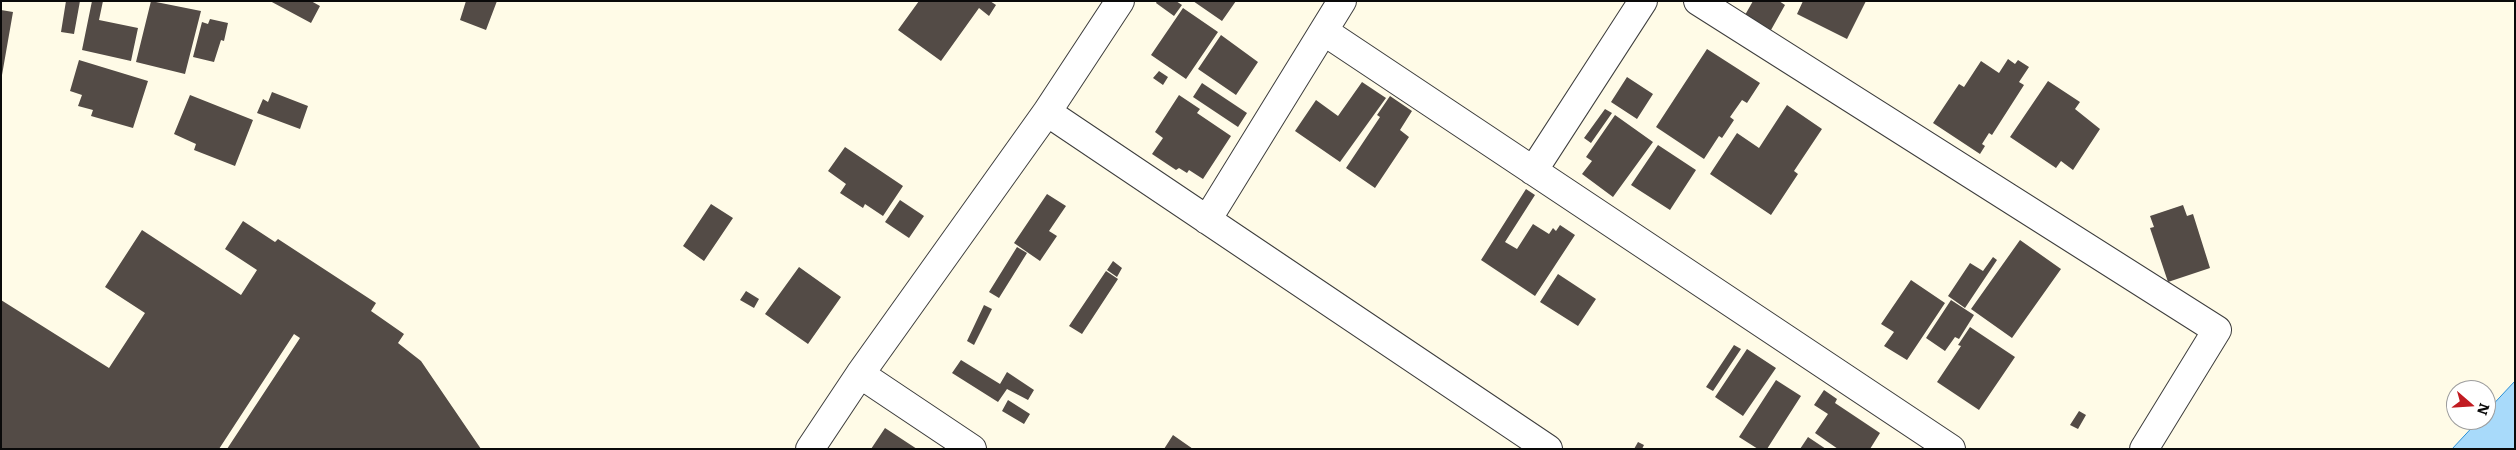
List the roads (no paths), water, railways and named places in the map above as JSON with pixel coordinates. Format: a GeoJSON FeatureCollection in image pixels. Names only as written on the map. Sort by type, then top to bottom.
{"type":"FeatureCollection","features":[{"type":"Feature","properties":{"kind":"street"},"geometry":{"type":"LineString","coordinates":[[810,449],[860,374],[1047,112],[1120,1]]}},
{"type":"Feature","properties":{"kind":"street"},"geometry":{"type":"LineString","coordinates":[[1207,220],[1325,32],[1342,1]]}},
{"type":"Feature","properties":{"kind":"street"},"geometry":{"type":"LineString","coordinates":[[1533,170],[1643,1]]}},
{"type":"Feature","properties":{"kind":"street"},"geometry":{"type":"LineString","coordinates":[[1698,1],[2217,330],[2144,449]]}},
{"type":"Feature","properties":{"kind":"street"},"geometry":{"type":"LineString","coordinates":[[1325,32],[1951,449]]}},
{"type":"Feature","properties":{"kind":"street"},"geometry":{"type":"LineString","coordinates":[[1047,112],[1548,449]]}},
{"type":"Feature","properties":{"kind":"street"},"geometry":{"type":"LineString","coordinates":[[860,374],[972,449]]}},
{"type":"Feature","properties":{"kind":"water"},"geometry":{"type":"Polygon","coordinates":[[[2515,381],[2515,449],[2452,449],[2470,430],[2496,430],[2496,401],[2515,381]]]}}]}
